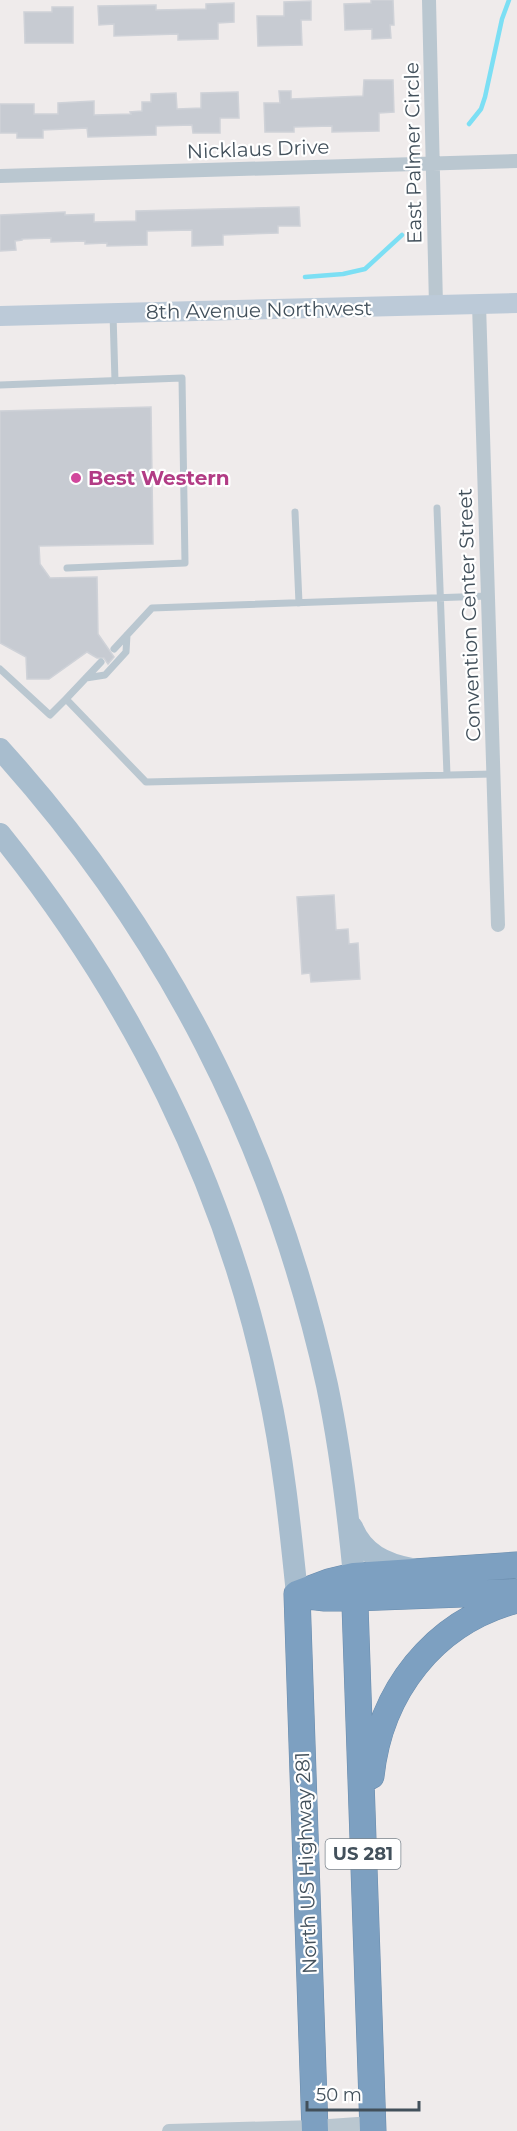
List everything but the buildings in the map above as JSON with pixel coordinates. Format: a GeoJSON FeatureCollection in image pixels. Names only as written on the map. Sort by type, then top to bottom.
{"type":"FeatureCollection","features":[{"type":"Feature","properties":{"kind":"highway"},"geometry":{"type":"LineString","coordinates":[[297,1594],[325,1598],[354,1587],[422,1572],[517,1564]]}},
{"type":"Feature","properties":{"kind":"highway"},"geometry":{"type":"LineString","coordinates":[[354,1587],[517,1592]]}},
{"type":"Feature","properties":{"kind":"highway","name":"US 281"},"geometry":{"type":"LineString","coordinates":[[354,1587],[372,2127]]}},
{"type":"Feature","properties":{"kind":"highway","name":"North US Highway 281"},"geometry":{"type":"LineString","coordinates":[[297,1594],[315,2129]]}},
{"type":"Feature","properties":{"kind":"highway","name":"US 281"},"geometry":{"type":"LineString","coordinates":[[364,1890],[367,1818],[373,1756],[386,1713],[396,1693],[424,1655],[458,1627],[479,1614],[517,1600]]}},
{"type":"Feature","properties":{"kind":"main road","name":"8th Avenue Northwest"},"geometry":{"type":"LineString","coordinates":[[0,316],[517,303]]}},
{"type":"Feature","properties":{"kind":"main road"},"geometry":{"type":"LineString","coordinates":[[0,749],[66,826],[132,917],[190,1013],[217,1064],[257,1154],[304,1294],[327,1387],[346,1509],[354,1587]]}},
{"type":"Feature","properties":{"kind":"main road"},"geometry":{"type":"LineString","coordinates":[[0,834],[74,934],[130,1024],[179,1118],[213,1201],[245,1297],[268,1388],[289,1513],[297,1594]]}},
{"type":"Feature","properties":{"kind":"main road"},"geometry":{"type":"LineString","coordinates":[[346,1509],[352,1529],[368,1551],[379,1560],[422,1572]]}},
{"type":"Feature","properties":{"kind":"street","name":"East Palmer Circle"},"geometry":{"type":"LineString","coordinates":[[429,0],[436,306]]}},
{"type":"Feature","properties":{"kind":"street","name":"Nicklaus Drive"},"geometry":{"type":"LineString","coordinates":[[0,176],[517,161]]}},
{"type":"Feature","properties":{"kind":"street","name":"Convention Center Street"},"geometry":{"type":"LineString","coordinates":[[479,303],[498,925]]}},
{"type":"Feature","properties":{"kind":"street"},"geometry":{"type":"LineString","coordinates":[[170,2131],[372,2127]]}},
{"type":"Feature","properties":{"kind":"lane"},"geometry":{"type":"LineString","coordinates":[[113,313],[115,381]]}},
{"type":"Feature","properties":{"kind":"lane"},"geometry":{"type":"LineString","coordinates":[[0,385],[182,378],[185,563],[67,568]]}},
{"type":"Feature","properties":{"kind":"lane"},"geometry":{"type":"LineString","coordinates":[[437,508],[447,775]]}},
{"type":"Feature","properties":{"kind":"lane"},"geometry":{"type":"LineString","coordinates":[[295,513],[299,603]]}},
{"type":"Feature","properties":{"kind":"lane"},"geometry":{"type":"LineString","coordinates":[[114,649],[152,608],[488,596]]}},
{"type":"Feature","properties":{"kind":"lane"},"geometry":{"type":"LineString","coordinates":[[86,678],[105,675],[126,652],[127,635]]}},
{"type":"Feature","properties":{"kind":"lane"},"geometry":{"type":"LineString","coordinates":[[0,669],[50,715],[101,662]]}},
{"type":"Feature","properties":{"kind":"lane"},"geometry":{"type":"LineString","coordinates":[[66,699],[146,782],[493,774]]}},
{"type":"Feature","properties":{"kind":"waterway"},"geometry":{"type":"LineString","coordinates":[[469,124],[481,109],[485,97],[502,19],[509,0]]}},
{"type":"Feature","properties":{"kind":"waterway"},"geometry":{"type":"LineString","coordinates":[[305,277],[343,274],[365,269],[402,235]]}},
{"type":"Feature","properties":{"kind":"place","name":"Best Western"},"geometry":{"type":"Point","coordinates":[76,478]}}]}
